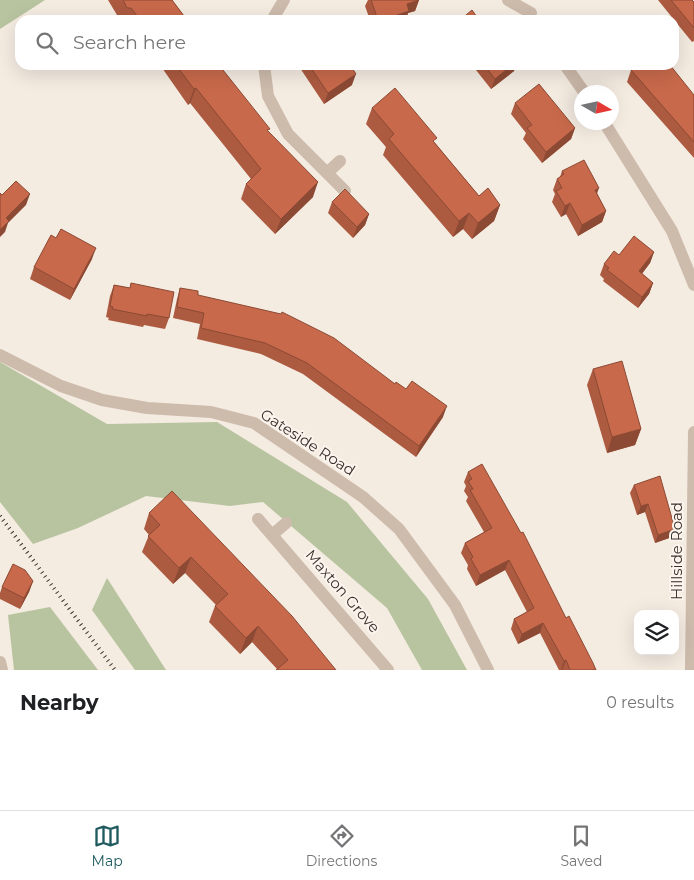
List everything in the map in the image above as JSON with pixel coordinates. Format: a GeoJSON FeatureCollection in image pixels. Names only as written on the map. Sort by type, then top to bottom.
{"type":"FeatureCollection","features":[{"type":"Feature","properties":{"kind":"street"},"geometry":{"type":"LineString","coordinates":[[275,15],[284,0]]}},
{"type":"Feature","properties":{"kind":"street"},"geometry":{"type":"LineString","coordinates":[[508,0],[531,15]]}},
{"type":"Feature","properties":{"kind":"street"},"geometry":{"type":"LineString","coordinates":[[524,0],[532,15]]}},
{"type":"Feature","properties":{"kind":"street"},"geometry":{"type":"LineString","coordinates":[[265,70],[268,96],[288,134],[345,191]]}},
{"type":"Feature","properties":{"kind":"street"},"geometry":{"type":"LineString","coordinates":[[569,70],[579,85]]}},
{"type":"Feature","properties":{"kind":"street"},"geometry":{"type":"LineString","coordinates":[[609,130],[672,231],[694,285]]}},
{"type":"Feature","properties":{"kind":"street"},"geometry":{"type":"LineString","coordinates":[[327,173],[340,161]]}},
{"type":"Feature","properties":{"kind":"street","name":"Gateside Road"},"geometry":{"type":"LineString","coordinates":[[0,355],[61,386],[102,400],[147,408],[211,412],[254,423],[363,497],[399,529],[455,605],[488,670]]}},
{"type":"Feature","properties":{"kind":"street","name":"Hillside Road"},"geometry":{"type":"LineString","coordinates":[[691,670],[694,432]]}},
{"type":"Feature","properties":{"kind":"street","name":"Maxton Grove"},"geometry":{"type":"LineString","coordinates":[[258,519],[388,670]]}},
{"type":"Feature","properties":{"kind":"street"},"geometry":{"type":"LineString","coordinates":[[272,535],[286,523]]}},
{"type":"Feature","properties":{"kind":"street"},"geometry":{"type":"LineString","coordinates":[[0,662],[2,670]]}},
{"type":"Feature","properties":{"kind":"green space"},"geometry":{"type":"Polygon","coordinates":[[[0,0],[45,0],[22,15],[15,15],[15,19],[0,29],[0,0]]]}},
{"type":"Feature","properties":{"kind":"green space"},"geometry":{"type":"Polygon","coordinates":[[[0,362],[107,424],[217,422],[347,502],[428,599],[467,670],[422,670],[387,608],[263,502],[230,506],[146,496],[78,528],[33,544],[0,502],[0,362]]]}},
{"type":"Feature","properties":{"kind":"green space"},"geometry":{"type":"Polygon","coordinates":[[[107,578],[166,670],[135,670],[92,610],[107,578]]]}},
{"type":"Feature","properties":{"kind":"green space"},"geometry":{"type":"Polygon","coordinates":[[[50,607],[98,670],[14,670],[8,615],[50,607]]]}},
{"type":"Feature","properties":{"kind":"building"},"geometry":{"type":"Polygon","coordinates":[[[123,0],[172,0],[183,15],[136,15],[131,8],[127,8],[123,0]]]}},
{"type":"Feature","properties":{"kind":"building"},"geometry":{"type":"Polygon","coordinates":[[[371,0],[419,0],[407,4],[409,11],[397,15],[376,15],[371,0]]]}},
{"type":"Feature","properties":{"kind":"building"},"geometry":{"type":"Polygon","coordinates":[[[671,0],[692,0],[694,2],[694,28],[671,0]]]}},
{"type":"Feature","properties":{"kind":"building"},"geometry":{"type":"Polygon","coordinates":[[[472,10],[476,15],[466,15],[472,10]]]}},
{"type":"Feature","properties":{"kind":"building"},"geometry":{"type":"Polygon","coordinates":[[[180,70],[223,70],[270,129],[267,130],[318,182],[281,219],[246,184],[261,169],[196,88],[194,89],[180,70]]]}},
{"type":"Feature","properties":{"kind":"building"},"geometry":{"type":"Polygon","coordinates":[[[312,70],[353,70],[356,74],[328,93],[312,70]]]}},
{"type":"Feature","properties":{"kind":"building"},"geometry":{"type":"Polygon","coordinates":[[[488,70],[506,70],[495,79],[488,70]]]}},
{"type":"Feature","properties":{"kind":"building"},"geometry":{"type":"Polygon","coordinates":[[[631,70],[674,70],[694,95],[694,142],[631,70]]]}},
{"type":"Feature","properties":{"kind":"building"},"geometry":{"type":"Polygon","coordinates":[[[539,84],[574,129],[546,152],[527,128],[532,125],[515,103],[539,84]]]}},
{"type":"Feature","properties":{"kind":"building"},"geometry":{"type":"Polygon","coordinates":[[[395,88],[437,138],[433,141],[479,196],[488,188],[500,205],[478,223],[469,213],[459,221],[389,139],[394,134],[372,108],[395,88]]]}},
{"type":"Feature","properties":{"kind":"building"},"geometry":{"type":"Polygon","coordinates":[[[584,160],[599,188],[595,190],[606,211],[582,225],[570,203],[565,206],[556,191],[562,188],[557,179],[564,174],[562,171],[584,160]]]}},
{"type":"Feature","properties":{"kind":"building"},"geometry":{"type":"Polygon","coordinates":[[[16,181],[30,194],[6,218],[9,221],[0,230],[0,193],[2,195],[16,181]]]}},
{"type":"Feature","properties":{"kind":"building"},"geometry":{"type":"Polygon","coordinates":[[[345,189],[369,214],[357,227],[332,202],[345,189]]]}},
{"type":"Feature","properties":{"kind":"building"},"geometry":{"type":"Polygon","coordinates":[[[61,229],[96,248],[74,289],[34,267],[51,235],[56,238],[61,229]]]}},
{"type":"Feature","properties":{"kind":"building"},"geometry":{"type":"Polygon","coordinates":[[[634,236],[654,252],[639,271],[653,283],[642,297],[607,270],[609,268],[604,264],[614,251],[619,255],[634,236]]]}},
{"type":"Feature","properties":{"kind":"building"},"geometry":{"type":"Polygon","coordinates":[[[131,283],[174,292],[169,318],[112,309],[113,307],[110,306],[114,285],[130,288],[131,283]]]}},
{"type":"Feature","properties":{"kind":"building"},"geometry":{"type":"Polygon","coordinates":[[[180,288],[198,291],[198,295],[281,314],[282,312],[334,338],[395,384],[396,382],[406,389],[412,381],[447,406],[419,446],[307,363],[265,343],[201,328],[204,313],[177,307],[180,288]]]}},
{"type":"Feature","properties":{"kind":"building"},"geometry":{"type":"Polygon","coordinates":[[[622,361],[641,429],[612,437],[593,369],[622,361]]]}},
{"type":"Feature","properties":{"kind":"building"},"geometry":{"type":"Polygon","coordinates":[[[482,464],[521,533],[523,532],[566,618],[569,616],[596,670],[570,670],[566,660],[564,661],[543,623],[522,634],[514,619],[534,608],[509,560],[480,575],[471,559],[473,557],[465,543],[492,528],[470,490],[473,489],[468,481],[472,479],[468,472],[482,464]]]}},
{"type":"Feature","properties":{"kind":"building"},"geometry":{"type":"Polygon","coordinates":[[[660,476],[675,529],[658,535],[648,504],[641,506],[634,485],[660,476]]]}},
{"type":"Feature","properties":{"kind":"building"},"geometry":{"type":"Polygon","coordinates":[[[172,491],[292,616],[336,670],[276,670],[288,660],[258,626],[246,638],[215,606],[228,594],[191,557],[179,568],[148,536],[160,525],[149,513],[172,491]]]}},
{"type":"Feature","properties":{"kind":"building"},"geometry":{"type":"Polygon","coordinates":[[[13,564],[25,570],[33,581],[24,598],[2,587],[13,564]]]}},
{"type":"Feature","properties":{"kind":"railway"},"geometry":{"type":"LineString","coordinates":[[0,516],[115,670]]}}]}
